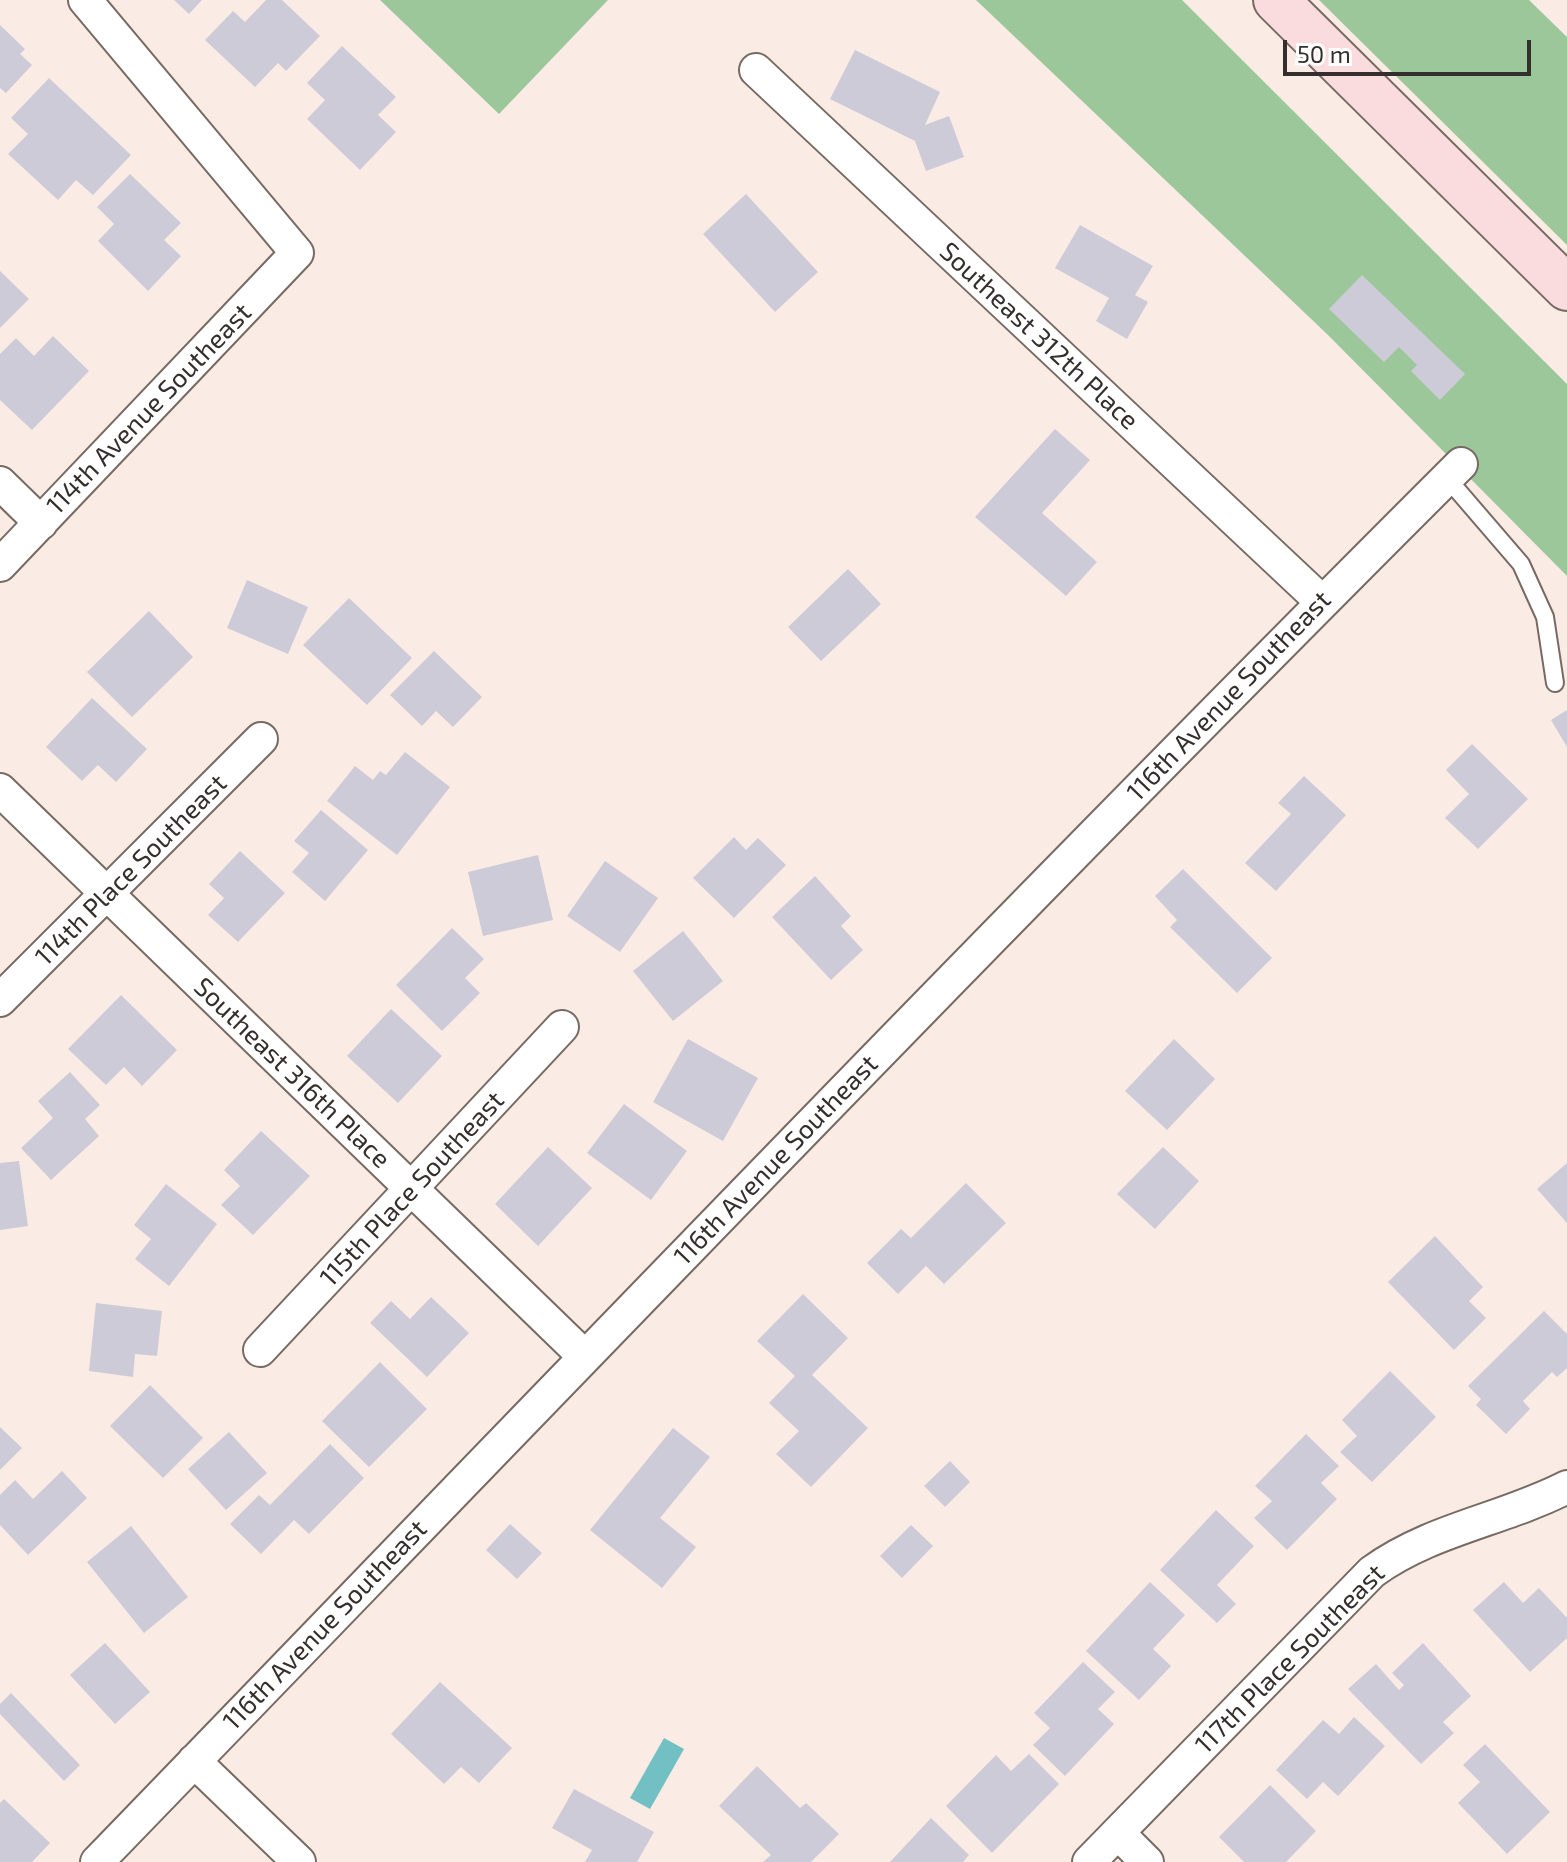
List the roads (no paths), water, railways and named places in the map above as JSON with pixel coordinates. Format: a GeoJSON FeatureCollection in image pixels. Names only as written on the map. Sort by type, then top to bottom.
{"type":"FeatureCollection","features":[{"type":"Feature","properties":{"kind":"main road"},"geometry":{"type":"LineString","coordinates":[[1276,0],[1567,288]]}},
{"type":"Feature","properties":{"kind":"street","name":"114th Avenue Southeast"},"geometry":{"type":"LineString","coordinates":[[0,565],[297,253],[85,0]]}},
{"type":"Feature","properties":{"kind":"street","name":"Southeast 312th Place"},"geometry":{"type":"LineString","coordinates":[[756,70],[1321,601]]}},
{"type":"Feature","properties":{"kind":"street","name":"116th Avenue Southeast"},"geometry":{"type":"LineString","coordinates":[[97,1862],[584,1356],[1321,601],[1454,471]]}},
{"type":"Feature","properties":{"kind":"street"},"geometry":{"type":"LineString","coordinates":[[0,483],[41,523]]}},
{"type":"Feature","properties":{"kind":"street","name":"114th Place Southeast"},"geometry":{"type":"LineString","coordinates":[[0,1000],[261,739]]}},
{"type":"Feature","properties":{"kind":"street","name":"Southeast 316th Place"},"geometry":{"type":"LineString","coordinates":[[0,790],[584,1356]]}},
{"type":"Feature","properties":{"kind":"street","name":"115th Place Southeast"},"geometry":{"type":"LineString","coordinates":[[260,1350],[413,1190],[562,1027]]}},
{"type":"Feature","properties":{"kind":"street","name":"117th Place Southeast"},"geometry":{"type":"LineString","coordinates":[[1089,1862],[1372,1572],[1421,1542],[1515,1510],[1567,1487]]}},
{"type":"Feature","properties":{"kind":"street"},"geometry":{"type":"LineString","coordinates":[[194,1761],[299,1862]]}},
{"type":"Feature","properties":{"kind":"street"},"geometry":{"type":"LineString","coordinates":[[1118,1833],[1147,1862]]}},
{"type":"Feature","properties":{"kind":"lane"},"geometry":{"type":"LineString","coordinates":[[1454,471],[1521,564],[1545,617],[1555,683]]}},
{"type":"Feature","properties":{"kind":"water"},"geometry":{"type":"Polygon","coordinates":[[[664,1738],[684,1749],[650,1809],[630,1798],[664,1738]]]}}]}
